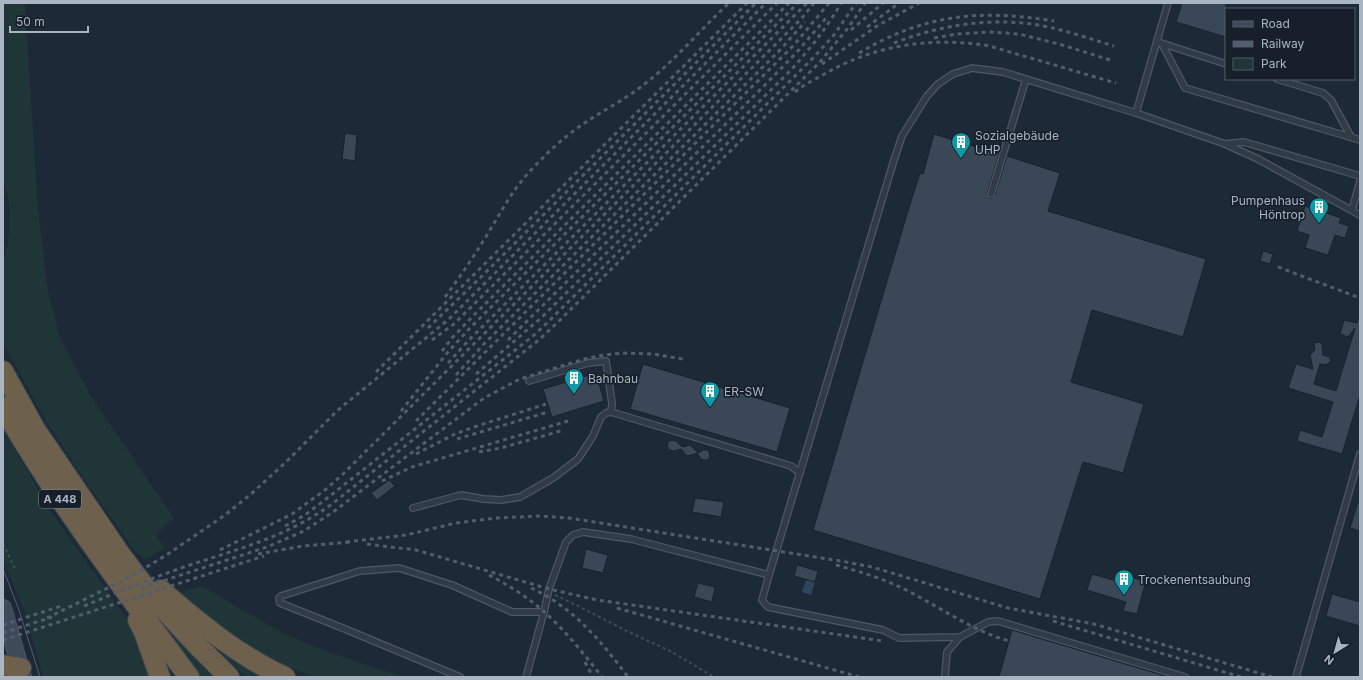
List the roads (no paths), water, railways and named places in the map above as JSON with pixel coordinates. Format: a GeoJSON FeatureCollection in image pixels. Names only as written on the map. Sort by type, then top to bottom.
{"type":"FeatureCollection","features":[{"type":"Feature","properties":{"kind":"highway","name":"A 448"},"geometry":{"type":"LineString","coordinates":[[3,371],[35,429],[120,554],[155,600],[229,677]]}},
{"type":"Feature","properties":{"kind":"highway","name":"A 448"},"geometry":{"type":"LineString","coordinates":[[3,407],[18,434],[82,532],[123,588]]}},
{"type":"Feature","properties":{"kind":"highway"},"geometry":{"type":"LineString","coordinates":[[64,473],[160,589],[199,623],[262,666],[285,677]]}},
{"type":"Feature","properties":{"kind":"highway"},"geometry":{"type":"LineString","coordinates":[[123,588],[144,632],[160,677]]}},
{"type":"Feature","properties":{"kind":"highway"},"geometry":{"type":"LineString","coordinates":[[123,588],[189,677]]}},
{"type":"Feature","properties":{"kind":"main road"},"geometry":{"type":"LineString","coordinates":[[3,608],[11,672]]}},
{"type":"Feature","properties":{"kind":"lane"},"geometry":{"type":"LineString","coordinates":[[1136,114],[1159,43],[1168,3]]}},
{"type":"Feature","properties":{"kind":"lane"},"geometry":{"type":"LineString","coordinates":[[1159,43],[1225,64]]}},
{"type":"Feature","properties":{"kind":"lane"},"geometry":{"type":"LineString","coordinates":[[1159,43],[1185,88],[1360,140]]}},
{"type":"Feature","properties":{"kind":"lane"},"geometry":{"type":"LineString","coordinates":[[960,637],[899,638],[883,630],[768,608],[764,605],[762,600],[878,208],[902,136],[927,96],[938,84],[953,74],[972,68],[1003,72],[1026,79],[1225,144],[1258,159],[1360,215]]}},
{"type":"Feature","properties":{"kind":"lane"},"geometry":{"type":"LineString","coordinates":[[991,194],[1026,79]]}},
{"type":"Feature","properties":{"kind":"lane"},"geometry":{"type":"LineString","coordinates":[[1280,80],[1323,93],[1331,100],[1351,137]]}},
{"type":"Feature","properties":{"kind":"lane"},"geometry":{"type":"LineString","coordinates":[[1225,144],[1244,142],[1360,176]]}},
{"type":"Feature","properties":{"kind":"lane"},"geometry":{"type":"LineString","coordinates":[[1352,210],[1360,181]]}},
{"type":"Feature","properties":{"kind":"lane"},"geometry":{"type":"LineString","coordinates":[[529,381],[588,363],[606,361],[612,403],[611,412]]}},
{"type":"Feature","properties":{"kind":"lane"},"geometry":{"type":"LineString","coordinates":[[413,508],[461,495],[501,500],[520,497],[553,478],[578,458],[593,436],[601,417],[606,413],[611,412],[791,466],[800,473]]}},
{"type":"Feature","properties":{"kind":"lane"},"geometry":{"type":"LineString","coordinates":[[1296,677],[1358,466],[1360,454]]}},
{"type":"Feature","properties":{"kind":"lane"},"geometry":{"type":"LineString","coordinates":[[526,677],[548,592],[566,542],[573,535],[583,532],[631,540],[769,575]]}},
{"type":"Feature","properties":{"kind":"lane"},"geometry":{"type":"LineString","coordinates":[[460,677],[280,603],[278,598],[360,571],[399,568],[452,585],[512,612],[544,612]]}},
{"type":"Feature","properties":{"kind":"lane"},"geometry":{"type":"LineString","coordinates":[[946,677],[946,659],[948,652],[960,637],[988,622],[998,621],[1185,677]]}},
{"type":"Feature","properties":{"kind":"water"},"geometry":{"type":"Polygon","coordinates":[[[806,580],[815,582],[811,595],[802,592],[806,580]]]}},
{"type":"Feature","properties":{"kind":"tram line"},"geometry":{"type":"LineString","coordinates":[[3,569],[19,610],[40,677]]}},
{"type":"Feature","properties":{"kind":"railway"},"geometry":{"type":"LineString","coordinates":[[445,297],[477,251],[513,193],[537,163],[571,132],[628,96],[654,77],[729,3]]}},
{"type":"Feature","properties":{"kind":"railway"},"geometry":{"type":"LineString","coordinates":[[376,372],[747,3]]}},
{"type":"Feature","properties":{"kind":"railway"},"geometry":{"type":"LineString","coordinates":[[428,328],[756,3]]}},
{"type":"Feature","properties":{"kind":"railway"},"geometry":{"type":"LineString","coordinates":[[47,618],[130,577],[168,554],[225,515],[251,494],[286,462],[338,410],[449,319],[766,3]]}},
{"type":"Feature","properties":{"kind":"railway"},"geometry":{"type":"LineString","coordinates":[[432,340],[454,324],[777,3]]}},
{"type":"Feature","properties":{"kind":"railway"},"geometry":{"type":"LineString","coordinates":[[442,351],[452,338],[476,313],[789,3]]}},
{"type":"Feature","properties":{"kind":"railway"},"geometry":{"type":"LineString","coordinates":[[401,411],[448,352],[470,328],[798,3]]}},
{"type":"Feature","properties":{"kind":"railway"},"geometry":{"type":"LineString","coordinates":[[448,363],[469,340],[807,3]]}},
{"type":"Feature","properties":{"kind":"railway"},"geometry":{"type":"LineString","coordinates":[[220,550],[292,514],[325,490],[343,474],[802,18],[814,3]]}},
{"type":"Feature","properties":{"kind":"railway"},"geometry":{"type":"LineString","coordinates":[[416,421],[794,45],[829,3]]}},
{"type":"Feature","properties":{"kind":"railway"},"geometry":{"type":"LineString","coordinates":[[476,374],[541,318],[790,71],[830,21],[841,3]]}},
{"type":"Feature","properties":{"kind":"railway"},"geometry":{"type":"LineString","coordinates":[[285,526],[305,515],[326,499],[533,336],[813,58],[834,35],[856,3]]}},
{"type":"Feature","properties":{"kind":"railway"},"geometry":{"type":"LineString","coordinates":[[84,606],[159,576],[260,542],[296,526],[332,504],[540,339],[820,62],[848,28],[865,3]]}},
{"type":"Feature","properties":{"kind":"railway"},"geometry":{"type":"LineString","coordinates":[[851,30],[883,3]]}},
{"type":"Feature","properties":{"kind":"railway"},"geometry":{"type":"LineString","coordinates":[[867,27],[899,3]]}},
{"type":"Feature","properties":{"kind":"railway"},"geometry":{"type":"LineString","coordinates":[[822,64],[877,26],[919,3]]}},
{"type":"Feature","properties":{"kind":"railway"},"geometry":{"type":"LineString","coordinates":[[859,53],[883,40],[907,30],[953,18],[1001,15],[1054,21]]}},
{"type":"Feature","properties":{"kind":"railway"},"geometry":{"type":"LineString","coordinates":[[508,340],[763,87],[796,53],[827,17]]}},
{"type":"Feature","properties":{"kind":"railway"},"geometry":{"type":"LineString","coordinates":[[456,375],[483,345],[781,49],[805,22]]}},
{"type":"Feature","properties":{"kind":"railway"},"geometry":{"type":"LineString","coordinates":[[894,43],[910,37],[957,26],[974,23],[1007,22],[1035,24],[1069,32],[1114,46]]}},
{"type":"Feature","properties":{"kind":"railway"},"geometry":{"type":"LineString","coordinates":[[934,38],[957,34],[989,32],[1019,34],[1059,44],[1110,60]]}},
{"type":"Feature","properties":{"kind":"railway"},"geometry":{"type":"LineString","coordinates":[[795,92],[808,83],[860,57],[900,46],[942,42],[984,45],[1116,83]]}},
{"type":"Feature","properties":{"kind":"railway"},"geometry":{"type":"LineString","coordinates":[[1278,267],[1360,298]]}},
{"type":"Feature","properties":{"kind":"railway"},"geometry":{"type":"LineString","coordinates":[[141,588],[267,547],[304,531],[333,512],[484,398],[520,379],[584,359],[604,355],[623,353],[653,354],[683,359]]}},
{"type":"Feature","properties":{"kind":"railway"},"geometry":{"type":"LineString","coordinates":[[416,454],[455,434],[546,404]]}},
{"type":"Feature","properties":{"kind":"railway"},"geometry":{"type":"LineString","coordinates":[[457,439],[548,412]]}},
{"type":"Feature","properties":{"kind":"railway"},"geometry":{"type":"LineString","coordinates":[[382,481],[412,467],[568,421]]}},
{"type":"Feature","properties":{"kind":"railway"},"geometry":{"type":"LineString","coordinates":[[479,452],[501,448],[564,430]]}},
{"type":"Feature","properties":{"kind":"railway"},"geometry":{"type":"LineString","coordinates":[[346,542],[406,535],[456,523],[497,518],[539,516],[569,518],[872,567],[1008,608],[1094,624],[1272,677]]}},
{"type":"Feature","properties":{"kind":"railway"},"geometry":{"type":"LineString","coordinates":[[258,554],[303,546],[351,542]]}},
{"type":"Feature","properties":{"kind":"railway"},"geometry":{"type":"LineString","coordinates":[[367,544],[416,550],[549,589],[597,600],[883,641]]}},
{"type":"Feature","properties":{"kind":"railway"},"geometry":{"type":"LineString","coordinates":[[3,640],[264,556]]}},
{"type":"Feature","properties":{"kind":"railway"},"geometry":{"type":"LineString","coordinates":[[836,565],[894,584],[981,631],[1009,641]]}},
{"type":"Feature","properties":{"kind":"railway"},"geometry":{"type":"LineString","coordinates":[[489,575],[517,591],[550,617],[566,633],[602,677]]}},
{"type":"Feature","properties":{"kind":"railway"},"geometry":{"type":"LineString","coordinates":[[531,588],[560,605],[585,626],[597,638],[628,677]]}},
{"type":"Feature","properties":{"kind":"railway"},"geometry":{"type":"LineString","coordinates":[[3,625],[61,606]]}},
{"type":"Feature","properties":{"kind":"railway"},"geometry":{"type":"LineString","coordinates":[[617,608],[859,677]]}},
{"type":"Feature","properties":{"kind":"railway"},"geometry":{"type":"LineString","coordinates":[[3,633],[52,617]]}},
{"type":"Feature","properties":{"kind":"railway"},"geometry":{"type":"LineString","coordinates":[[1053,621],[1241,677]]}},
{"type":"Feature","properties":{"kind":"railway"},"geometry":{"type":"LineString","coordinates":[[585,662],[593,677]]}},
{"type":"Feature","properties":{"kind":"place","name":"Sozialgebäude UHP"},"geometry":{"type":"Point","coordinates":[961,159]}},
{"type":"Feature","properties":{"kind":"place","name":"Pumpenhaus Höntrop"},"geometry":{"type":"Point","coordinates":[1319,224]}},
{"type":"Feature","properties":{"kind":"place","name":"Bahnbau"},"geometry":{"type":"Point","coordinates":[574,395]}},
{"type":"Feature","properties":{"kind":"place","name":"ER-SW"},"geometry":{"type":"Point","coordinates":[710,408]}},
{"type":"Feature","properties":{"kind":"place","name":"Trockenentsaubung"},"geometry":{"type":"Point","coordinates":[1124,596]}}]}
